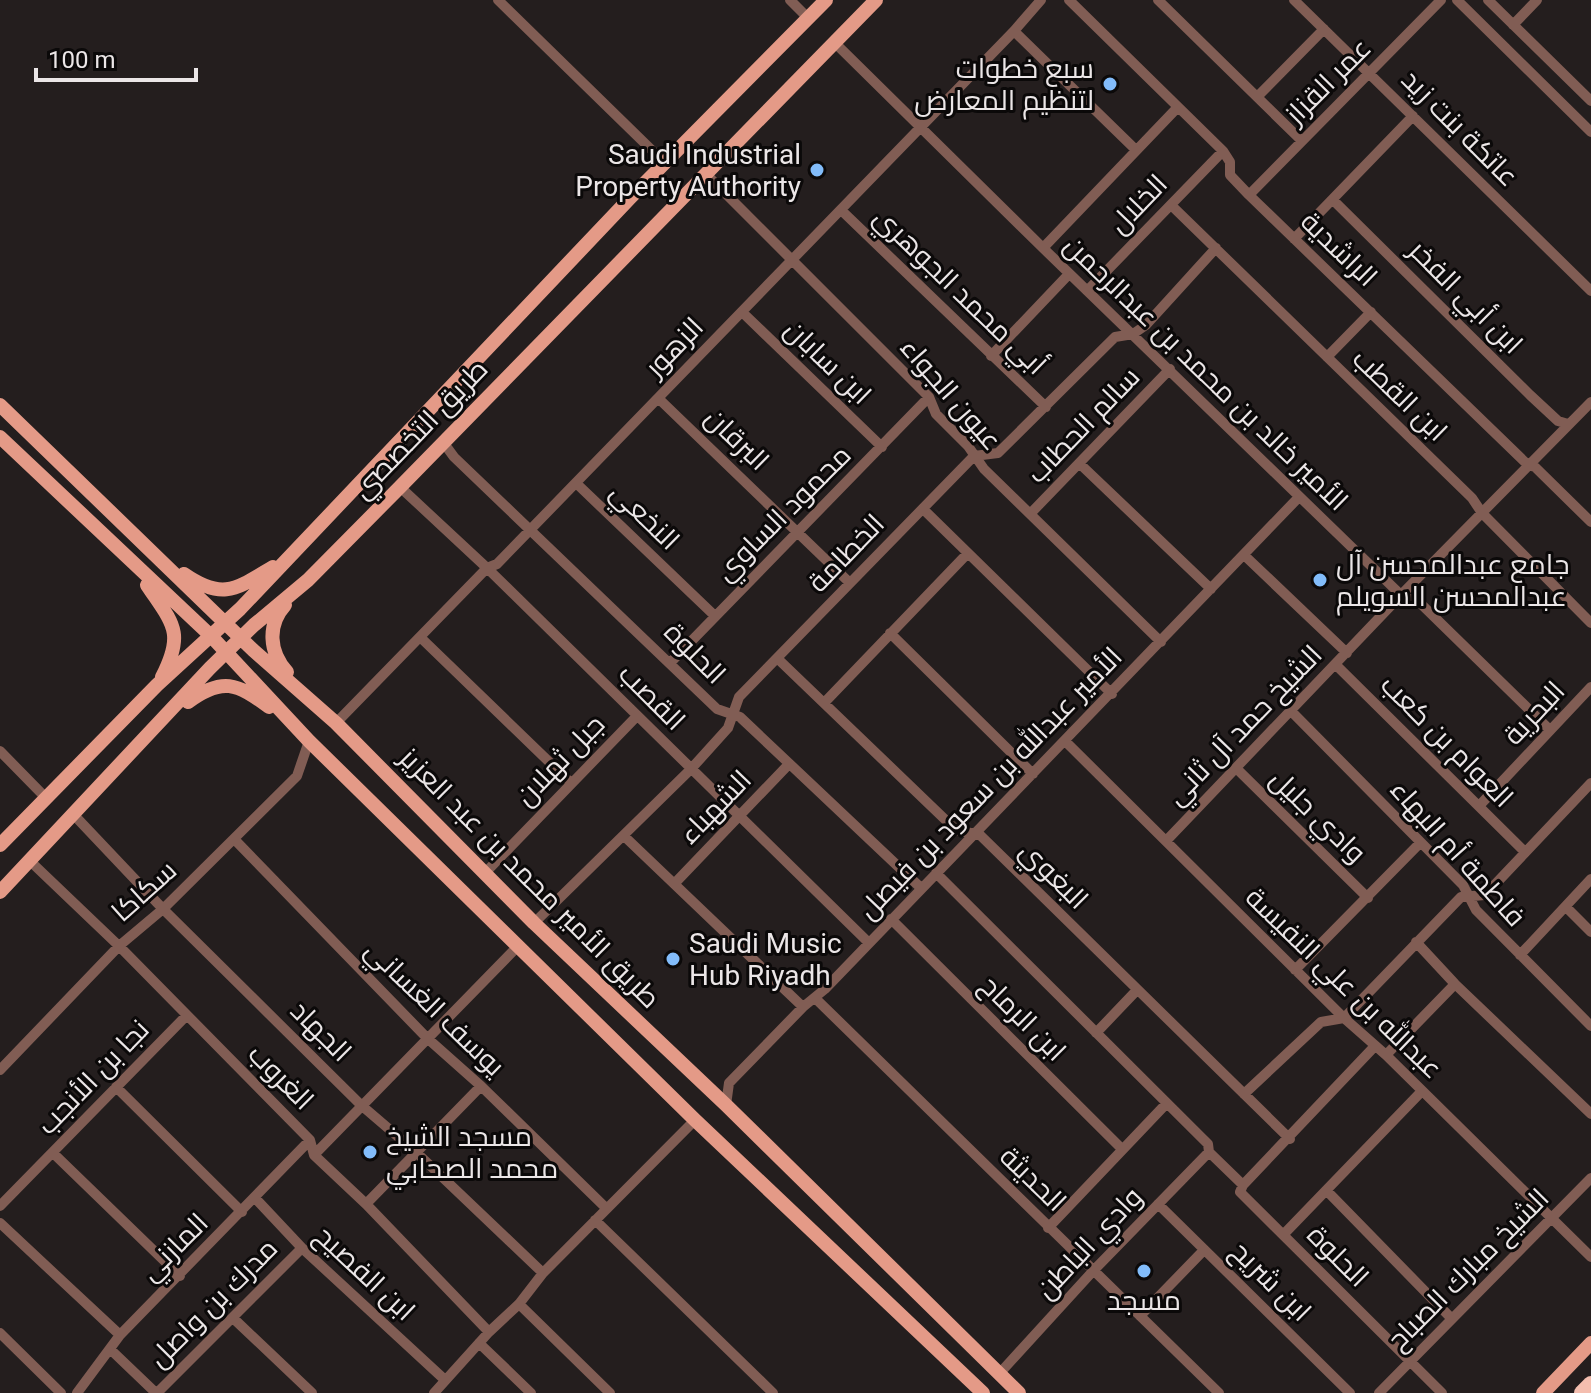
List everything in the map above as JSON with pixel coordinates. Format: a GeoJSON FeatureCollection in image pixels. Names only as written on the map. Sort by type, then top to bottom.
{"type":"FeatureCollection","features":[{"type":"Feature","properties":{"kind":"highway"},"geometry":{"type":"LineString","coordinates":[[1582,1393],[1591,1384]]}},
{"type":"Feature","properties":{"kind":"main road","name":"طريق التخصصي"},"geometry":{"type":"LineString","coordinates":[[1,841],[157,685],[257,592],[826,0]]}},
{"type":"Feature","properties":{"kind":"main road","name":"طريق التخصصي"},"geometry":{"type":"LineString","coordinates":[[0,892],[241,637],[308,580],[876,0]]}},
{"type":"Feature","properties":{"kind":"main road","name":"طريق الأمير محمد بن عبد العزيز"},"geometry":{"type":"LineString","coordinates":[[0,405],[225,623],[336,723],[534,923],[726,1105],[1019,1393]]}},
{"type":"Feature","properties":{"kind":"main road","name":"طريق الأمير محمد بن عبد العزيز"},"geometry":{"type":"LineString","coordinates":[[0,437],[211,636],[290,722],[695,1120],[983,1393]]}},
{"type":"Feature","properties":{"kind":"main road"},"geometry":{"type":"LineString","coordinates":[[145,543],[186,575],[214,590],[240,586],[284,561]]}},
{"type":"Feature","properties":{"kind":"main road"},"geometry":{"type":"LineString","coordinates":[[130,562],[168,615],[175,638],[174,653],[157,685]]}},
{"type":"Feature","properties":{"kind":"main road"},"geometry":{"type":"LineString","coordinates":[[299,688],[282,666],[272,638],[275,617],[308,580]]}},
{"type":"Feature","properties":{"kind":"main road"},"geometry":{"type":"LineString","coordinates":[[257,592],[239,623],[240,628],[244,629],[269,612]]}},
{"type":"Feature","properties":{"kind":"main road"},"geometry":{"type":"LineString","coordinates":[[276,704],[256,679],[255,673],[261,669],[285,685],[299,688]]}},
{"type":"Feature","properties":{"kind":"main road"},"geometry":{"type":"LineString","coordinates":[[162,720],[206,689],[230,685],[251,694],[290,722]]}},
{"type":"Feature","properties":{"kind":"main road"},"geometry":{"type":"LineString","coordinates":[[1543,1393],[1591,1343]]}},
{"type":"Feature","properties":{"kind":"street"},"geometry":{"type":"LineString","coordinates":[[498,0],[666,164]]}},
{"type":"Feature","properties":{"kind":"street"},"geometry":{"type":"LineString","coordinates":[[790,0],[808,18]]}},
{"type":"Feature","properties":{"kind":"street","name":"الزهور"},"geometry":{"type":"LineString","coordinates":[[336,723],[487,568],[497,564],[576,483],[1041,0]]}},
{"type":"Feature","properties":{"kind":"street","name":"الراشدية"},"geometry":{"type":"LineString","coordinates":[[1069,0],[1223,151],[1230,162],[1230,175],[1249,195],[1591,522]]}},
{"type":"Feature","properties":{"kind":"street"},"geometry":{"type":"LineString","coordinates":[[1158,0],[1302,141]]}},
{"type":"Feature","properties":{"kind":"street","name":"عاتكة بنت زيد"},"geometry":{"type":"LineString","coordinates":[[1294,0],[1591,291]]}},
{"type":"Feature","properties":{"kind":"street","name":"عمر القزاز"},"geometry":{"type":"LineString","coordinates":[[1249,195],[1441,0]]}},
{"type":"Feature","properties":{"kind":"street"},"geometry":{"type":"LineString","coordinates":[[1457,0],[1591,132]]}},
{"type":"Feature","properties":{"kind":"street"},"geometry":{"type":"LineString","coordinates":[[1488,0],[1591,101]]}},
{"type":"Feature","properties":{"kind":"street"},"geometry":{"type":"LineString","coordinates":[[1513,25],[1537,0]]}},
{"type":"Feature","properties":{"kind":"street"},"geometry":{"type":"LineString","coordinates":[[1257,97],[1324,29]]}},
{"type":"Feature","properties":{"kind":"street"},"geometry":{"type":"LineString","coordinates":[[1014,31],[1136,150]]}},
{"type":"Feature","properties":{"kind":"street","name":"الأمير خالد بن محمد بن عبدالرحمن"},"geometry":{"type":"LineString","coordinates":[[835,43],[1299,497],[1401,595],[1419,602],[1550,730]]}},
{"type":"Feature","properties":{"kind":"street"},"geometry":{"type":"LineString","coordinates":[[1043,248],[1177,108]]}},
{"type":"Feature","properties":{"kind":"street"},"geometry":{"type":"LineString","coordinates":[[1294,239],[1413,116]]}},
{"type":"Feature","properties":{"kind":"street","name":"الخلال"},"geometry":{"type":"LineString","coordinates":[[1088,290],[1223,151]]}},
{"type":"Feature","properties":{"kind":"street","name":"عيون الجواء"},"geometry":{"type":"LineString","coordinates":[[707,175],[929,397],[936,414],[1030,514],[1161,642]]}},
{"type":"Feature","properties":{"kind":"street","name":"ابن أبي الفخر"},"geometry":{"type":"LineString","coordinates":[[1333,200],[1530,395],[1558,421],[1568,424]]}},
{"type":"Feature","properties":{"kind":"street","name":"ابن القطب"},"geometry":{"type":"LineString","coordinates":[[1171,205],[1472,498],[1482,513],[1591,623]]}},
{"type":"Feature","properties":{"kind":"street","name":"أبي محمد الجوهري"},"geometry":{"type":"LineString","coordinates":[[841,210],[1046,407]]}},
{"type":"Feature","properties":{"kind":"street","name":"الخطامة"},"geometry":{"type":"LineString","coordinates":[[534,923],[691,769],[728,728],[739,697],[974,456],[998,453],[1115,337],[1133,334],[1146,325],[1216,248]]}},
{"type":"Feature","properties":{"kind":"street"},"geometry":{"type":"LineString","coordinates":[[991,356],[1069,274]]}},
{"type":"Feature","properties":{"kind":"street","name":"ابن سابان"},"geometry":{"type":"LineString","coordinates":[[742,312],[882,447]]}},
{"type":"Feature","properties":{"kind":"street"},"geometry":{"type":"LineString","coordinates":[[1327,357],[1371,312]]}},
{"type":"Feature","properties":{"kind":"street","name":"سالم الحطاب"},"geometry":{"type":"LineString","coordinates":[[1030,514],[1170,369]]}},
{"type":"Feature","properties":{"kind":"street","name":"محمود الساوي"},"geometry":{"type":"LineString","coordinates":[[671,662],[929,397]]}},
{"type":"Feature","properties":{"kind":"street","name":"البرقان"},"geometry":{"type":"LineString","coordinates":[[658,398],[850,583]]}},
{"type":"Feature","properties":{"kind":"street","name":"الشيخ حمد آل ثاني"},"geometry":{"type":"LineString","coordinates":[[1166,841],[1591,402]]}},
{"type":"Feature","properties":{"kind":"street","name":"الحلوة"},"geometry":{"type":"LineString","coordinates":[[443,442],[454,457],[717,709],[740,717],[921,888]]}},
{"type":"Feature","properties":{"kind":"street"},"geometry":{"type":"LineString","coordinates":[[1080,464],[1211,589]]}},
{"type":"Feature","properties":{"kind":"street","name":"النخعي"},"geometry":{"type":"LineString","coordinates":[[576,483],[715,616]]}},
{"type":"Feature","properties":{"kind":"street","name":"القصب"},"geometry":{"type":"LineString","coordinates":[[400,487],[487,568],[868,942]]}},
{"type":"Feature","properties":{"kind":"street","name":"الأمير عبدالله بن سعود بن فيصل"},"geometry":{"type":"LineString","coordinates":[[726,1105],[729,1083],[1112,694],[1299,497]]}},
{"type":"Feature","properties":{"kind":"street"},"geometry":{"type":"LineString","coordinates":[[923,509],[1112,694]]}},
{"type":"Feature","properties":{"kind":"street"},"geometry":{"type":"LineString","coordinates":[[824,703],[967,554]]}},
{"type":"Feature","properties":{"kind":"street"},"geometry":{"type":"LineString","coordinates":[[1244,555],[1347,653]]}},
{"type":"Feature","properties":{"kind":"street"},"geometry":{"type":"LineString","coordinates":[[890,633],[1033,774]]}},
{"type":"Feature","properties":{"kind":"street"},"geometry":{"type":"LineString","coordinates":[[420,637],[571,783]]}},
{"type":"Feature","properties":{"kind":"street","name":"البغوي"},"geometry":{"type":"LineString","coordinates":[[778,659],[956,830],[980,835],[1290,1139]]}},
{"type":"Feature","properties":{"kind":"street","name":"العوام بن كعب"},"geometry":{"type":"LineString","coordinates":[[1336,665],[1525,852]]}},
{"type":"Feature","properties":{"kind":"street","name":"البحرية"},"geometry":{"type":"LineString","coordinates":[[1479,806],[1591,687]]}},
{"type":"Feature","properties":{"kind":"street","name":"فاطمة أم البهاء"},"geometry":{"type":"LineString","coordinates":[[1291,711],[1463,885],[1476,910],[1591,1026]]}},
{"type":"Feature","properties":{"kind":"street","name":"جبل ثهلان"},"geometry":{"type":"LineString","coordinates":[[485,873],[637,716]]}},
{"type":"Feature","properties":{"kind":"street","name":"سكاكا"},"geometry":{"type":"LineString","coordinates":[[0,1070],[119,946],[163,909],[297,776],[309,741]]}},
{"type":"Feature","properties":{"kind":"street","name":"عبدالله بن علي النفيسة"},"geometry":{"type":"LineString","coordinates":[[1065,741],[1295,970],[1591,1257]]}},
{"type":"Feature","properties":{"kind":"street"},"geometry":{"type":"LineString","coordinates":[[0,751],[46,798]]}},
{"type":"Feature","properties":{"kind":"street","name":"الشهباء"},"geometry":{"type":"LineString","coordinates":[[675,883],[789,764]]}},
{"type":"Feature","properties":{"kind":"street","name":"وادي جليل"},"geometry":{"type":"LineString","coordinates":[[1236,768],[1368,898]]}},
{"type":"Feature","properties":{"kind":"street"},"geometry":{"type":"LineString","coordinates":[[1244,1094],[1321,1022],[1344,1018],[1461,897],[1485,895],[1591,783]]}},
{"type":"Feature","properties":{"kind":"street","name":"الجهاد"},"geometry":{"type":"LineString","coordinates":[[74,815],[163,909],[361,1105],[417,1153],[543,1273]]}},
{"type":"Feature","properties":{"kind":"street"},"geometry":{"type":"LineString","coordinates":[[624,836],[803,1007]]}},
{"type":"Feature","properties":{"kind":"street","name":"يوسف الغساني"},"geometry":{"type":"LineString","coordinates":[[235,840],[427,1038],[606,1208]]}},
{"type":"Feature","properties":{"kind":"street"},"geometry":{"type":"LineString","coordinates":[[1295,970],[1420,843]]}},
{"type":"Feature","properties":{"kind":"street","name":"الغروب"},"geometry":{"type":"LineString","coordinates":[[30,861],[119,946],[310,1140],[314,1155],[366,1204],[489,1332]]}},
{"type":"Feature","properties":{"kind":"street","name":"الحلوة"},"geometry":{"type":"LineString","coordinates":[[936,873],[1208,1148],[1243,1185],[1240,1192],[1442,1393]]}},
{"type":"Feature","properties":{"kind":"street"},"geometry":{"type":"LineString","coordinates":[[1520,955],[1591,879]]}},
{"type":"Feature","properties":{"kind":"street"},"geometry":{"type":"LineString","coordinates":[[1566,907],[1591,932]]}},
{"type":"Feature","properties":{"kind":"street","name":"ابن الرماح"},"geometry":{"type":"LineString","coordinates":[[891,919],[1122,1149]]}},
{"type":"Feature","properties":{"kind":"street"},"geometry":{"type":"LineString","coordinates":[[1416,942],[1455,984],[1591,1114]]}},
{"type":"Feature","properties":{"kind":"street"},"geometry":{"type":"LineString","coordinates":[[314,1155],[519,945]]}},
{"type":"Feature","properties":{"kind":"street"},"geometry":{"type":"LineString","coordinates":[[1386,1055],[1455,984]]}},
{"type":"Feature","properties":{"kind":"street"},"geometry":{"type":"LineString","coordinates":[[1096,1033],[1137,990]]}},
{"type":"Feature","properties":{"kind":"street","name":"الحديثة"},"geometry":{"type":"LineString","coordinates":[[815,998],[1219,1393]]}},
{"type":"Feature","properties":{"kind":"street","name":"نجا بن الأنجب"},"geometry":{"type":"LineString","coordinates":[[0,1206],[187,1015]]}},
{"type":"Feature","properties":{"kind":"street"},"geometry":{"type":"LineString","coordinates":[[1243,1185],[1290,1139],[1374,1047]]}},
{"type":"Feature","properties":{"kind":"street"},"geometry":{"type":"LineString","coordinates":[[366,1204],[481,1086]]}},
{"type":"Feature","properties":{"kind":"street"},"geometry":{"type":"LineString","coordinates":[[116,1087],[242,1212]]}},
{"type":"Feature","properties":{"kind":"street"},"geometry":{"type":"LineString","coordinates":[[1283,1235],[1421,1092]]}},
{"type":"Feature","properties":{"kind":"street"},"geometry":{"type":"LineString","coordinates":[[1048,1228],[1166,1104]]}},
{"type":"Feature","properties":{"kind":"street"},"geometry":{"type":"LineString","coordinates":[[435,1393],[489,1332],[519,1304],[543,1273],[695,1120]]}},
{"type":"Feature","properties":{"kind":"street","name":"المازني"},"geometry":{"type":"LineString","coordinates":[[80,1392],[120,1335],[310,1140]]}},
{"type":"Feature","properties":{"kind":"street","name":"وادي الباطن"},"geometry":{"type":"LineString","coordinates":[[999,1374],[1208,1148]]}},
{"type":"Feature","properties":{"kind":"street"},"geometry":{"type":"LineString","coordinates":[[53,1153],[180,1276]]}},
{"type":"Feature","properties":{"kind":"street","name":"الشيخ مبارك الصباح"},"geometry":{"type":"LineString","coordinates":[[1379,1393],[1591,1178]]}},
{"type":"Feature","properties":{"kind":"street"},"geometry":{"type":"LineString","coordinates":[[1327,1191],[1452,1319]]}},
{"type":"Feature","properties":{"kind":"street","name":"ابن الفصيح"},"geometry":{"type":"LineString","coordinates":[[255,1198],[302,1248],[445,1380]]}},
{"type":"Feature","properties":{"kind":"street","name":"ابن شريح"},"geometry":{"type":"LineString","coordinates":[[1158,1204],[1350,1393]]}},
{"type":"Feature","properties":{"kind":"street"},"geometry":{"type":"LineString","coordinates":[[595,1220],[773,1393]]}},
{"type":"Feature","properties":{"kind":"street"},"geometry":{"type":"LineString","coordinates":[[0,1223],[120,1335]]}},
{"type":"Feature","properties":{"kind":"street","name":"مدرك بن واصل"},"geometry":{"type":"LineString","coordinates":[[156,1393],[302,1248]]}},
{"type":"Feature","properties":{"kind":"street"},"geometry":{"type":"LineString","coordinates":[[1140,1316],[1204,1250]]}},
{"type":"Feature","properties":{"kind":"street"},"geometry":{"type":"LineString","coordinates":[[519,1304],[610,1393]]}},
{"type":"Feature","properties":{"kind":"street"},"geometry":{"type":"LineString","coordinates":[[233,1318],[312,1393]]}},
{"type":"Feature","properties":{"kind":"street"},"geometry":{"type":"LineString","coordinates":[[0,1333],[61,1393]]}},
{"type":"Feature","properties":{"kind":"street"},"geometry":{"type":"LineString","coordinates":[[479,1343],[531,1393]]}},
{"type":"Feature","properties":{"kind":"street"},"geometry":{"type":"LineString","coordinates":[[111,1350],[156,1393]]}},
{"type":"Feature","properties":{"kind":"place","name":"سبع خطوات لتنظيم المعارض"},"geometry":{"type":"Point","coordinates":[1110,84]}},
{"type":"Feature","properties":{"kind":"place","name":"Saudi Industrial Property Authority"},"geometry":{"type":"Point","coordinates":[817,170]}},
{"type":"Feature","properties":{"kind":"place","name":"جامع عبدالمحسن آل عبدالمحسن السويلم"},"geometry":{"type":"Point","coordinates":[1320,580]}},
{"type":"Feature","properties":{"kind":"place","name":"Saudi Music Hub Riyadh"},"geometry":{"type":"Point","coordinates":[673,959]}},
{"type":"Feature","properties":{"kind":"place","name":"مسجد الشيخ محمد الصحابي"},"geometry":{"type":"Point","coordinates":[370,1152]}},
{"type":"Feature","properties":{"kind":"place","name":"مسجد"},"geometry":{"type":"Point","coordinates":[1144,1271]}}]}
